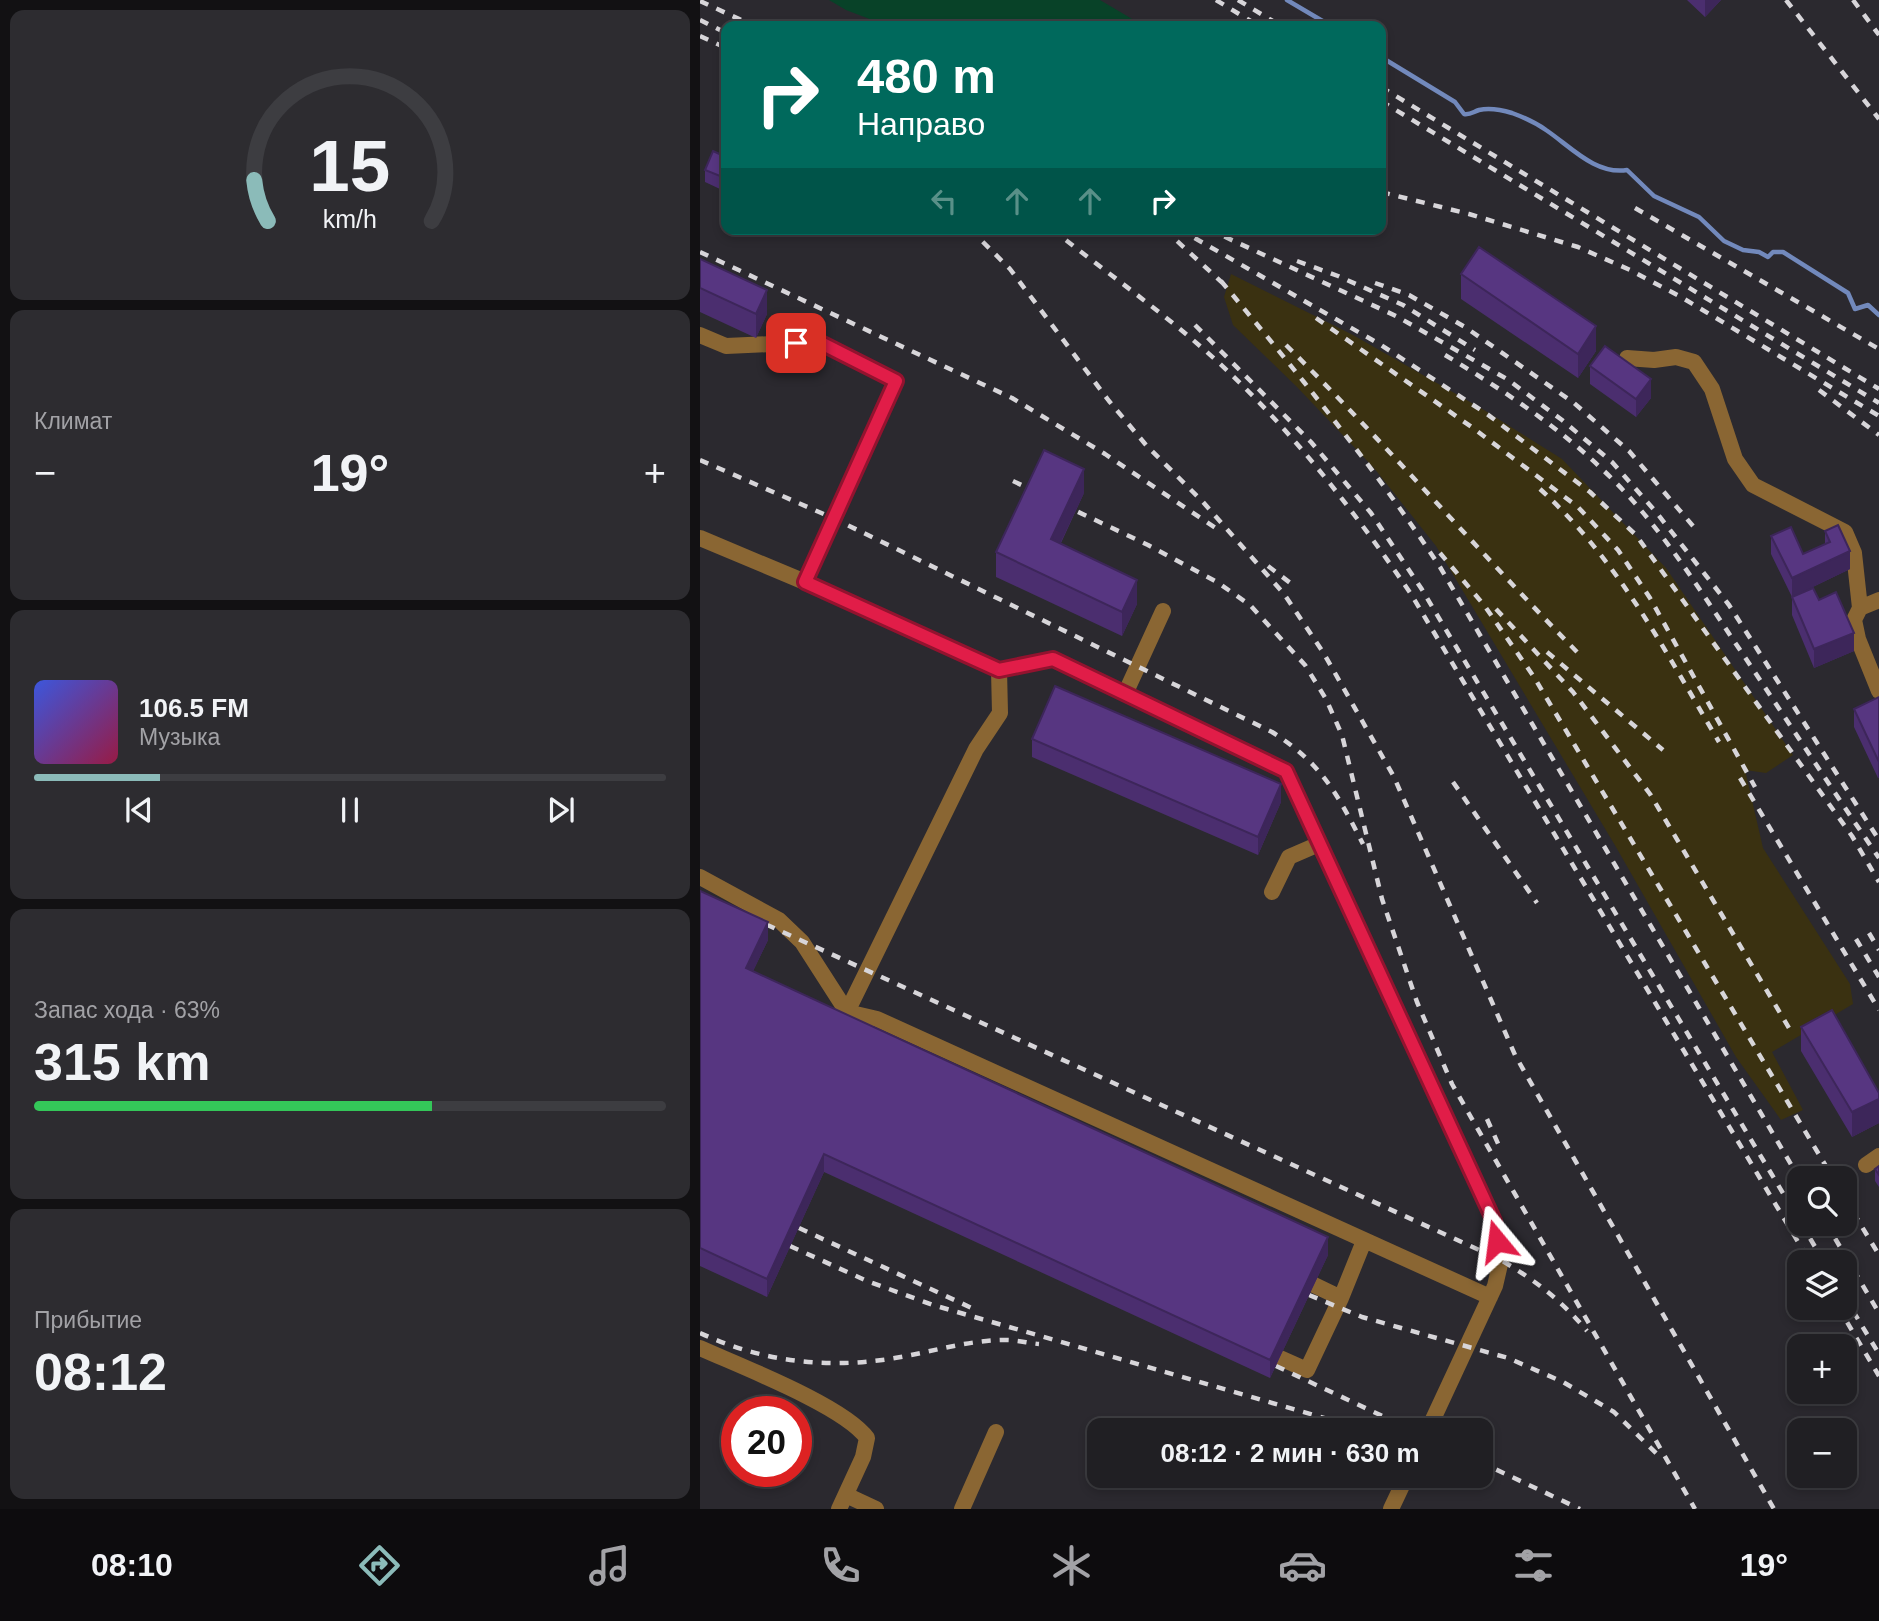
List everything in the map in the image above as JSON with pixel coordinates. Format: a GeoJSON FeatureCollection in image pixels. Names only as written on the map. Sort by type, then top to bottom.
{"type":"FeatureCollection","features":[{"type":"Feature","properties":{"kind":"street"},"geometry":{"type":"LineString","coordinates":[[700,335],[726,346],[819,342],[896,381],[805,582]]}},
{"type":"Feature","properties":{"kind":"street"},"geometry":{"type":"LineString","coordinates":[[1627,358],[1654,360],[1676,357],[1694,362],[1712,389],[1735,459],[1753,485],[1845,532],[1854,553],[1860,608],[1854,620],[1858,639],[1876,685]]}},
{"type":"Feature","properties":{"kind":"street"},"geometry":{"type":"LineString","coordinates":[[700,538],[805,582],[999,670],[1053,659],[1286,771],[1494,1221],[1501,1260],[1495,1286],[1434,1418]]}},
{"type":"Feature","properties":{"kind":"street"},"geometry":{"type":"LineString","coordinates":[[1860,608],[1879,600]]}},
{"type":"Feature","properties":{"kind":"street"},"geometry":{"type":"LineString","coordinates":[[1125,694],[1163,611]]}},
{"type":"Feature","properties":{"kind":"street"},"geometry":{"type":"LineString","coordinates":[[847,1012],[975,748],[1000,713],[999,670]]}},
{"type":"Feature","properties":{"kind":"street"},"geometry":{"type":"LineString","coordinates":[[1272,892],[1289,857],[1320,844]]}},
{"type":"Feature","properties":{"kind":"street"},"geometry":{"type":"LineString","coordinates":[[700,877],[779,920],[802,942],[847,1012],[877,1019],[1490,1297]]}},
{"type":"Feature","properties":{"kind":"street"},"geometry":{"type":"LineString","coordinates":[[1280,1358],[1307,1370],[1364,1241]]}},
{"type":"Feature","properties":{"kind":"street"},"geometry":{"type":"LineString","coordinates":[[1314,1285],[1341,1298]]}},
{"type":"Feature","properties":{"kind":"street"},"geometry":{"type":"LineString","coordinates":[[700,1348],[834,1411],[859,1426],[867,1437],[863,1457],[843,1502],[876,1509]]}},
{"type":"Feature","properties":{"kind":"street"},"geometry":{"type":"LineString","coordinates":[[962,1509],[996,1432]]}},
{"type":"Feature","properties":{"kind":"street"},"geometry":{"type":"LineString","coordinates":[[1391,1509],[1401,1488]]}},
{"type":"Feature","properties":{"kind":"green space"},"geometry":{"type":"Polygon","coordinates":[[[829,0],[1100,0],[1136,21],[875,21],[829,0]]]}},
{"type":"Feature","properties":{"kind":"sand"},"geometry":{"type":"Polygon","coordinates":[[[1231,274],[1353,335],[1484,410],[1562,459],[1666,568],[1793,755],[1766,773],[1745,770],[1763,848],[1850,984],[1853,1004],[1772,1052],[1803,1110],[1781,1120],[1736,1057],[1616,847],[1436,546],[1374,468],[1233,325],[1224,297],[1231,274]]]}},
{"type":"Feature","properties":{"kind":"building"},"geometry":{"type":"Polygon","coordinates":[[[713,151],[721,155],[720,176],[705,170],[713,151]]]}},
{"type":"Feature","properties":{"kind":"building"},"geometry":{"type":"Polygon","coordinates":[[[1479,247],[1596,326],[1578,354],[1461,274],[1479,247]]]}},
{"type":"Feature","properties":{"kind":"building"},"geometry":{"type":"Polygon","coordinates":[[[700,259],[767,290],[756,314],[700,288],[700,259]]]}},
{"type":"Feature","properties":{"kind":"building"},"geometry":{"type":"Polygon","coordinates":[[[1605,346],[1651,379],[1636,399],[1590,366],[1605,346]]]}},
{"type":"Feature","properties":{"kind":"building"},"geometry":{"type":"Polygon","coordinates":[[[1044,450],[1084,469],[1051,539],[1137,580],[1122,612],[996,552],[1044,450]]]}},
{"type":"Feature","properties":{"kind":"building"},"geometry":{"type":"Polygon","coordinates":[[[1838,525],[1850,551],[1792,578],[1771,536],[1791,527],[1803,554],[1830,542],[1825,531],[1838,525]]]}},
{"type":"Feature","properties":{"kind":"building"},"geometry":{"type":"Polygon","coordinates":[[[1813,588],[1819,600],[1836,592],[1854,633],[1814,649],[1792,597],[1813,588]]]}},
{"type":"Feature","properties":{"kind":"building"},"geometry":{"type":"Polygon","coordinates":[[[1055,686],[1281,784],[1258,837],[1032,739],[1055,686]]]}},
{"type":"Feature","properties":{"kind":"building"},"geometry":{"type":"Polygon","coordinates":[[[1879,697],[1879,759],[1878,760],[1854,709],[1879,697]]]}},
{"type":"Feature","properties":{"kind":"building"},"geometry":{"type":"Polygon","coordinates":[[[700,891],[768,922],[746,968],[1328,1237],[1270,1360],[824,1154],[767,1279],[700,1248],[700,891]]]}},
{"type":"Feature","properties":{"kind":"building"},"geometry":{"type":"Polygon","coordinates":[[[1832,1010],[1879,1093],[1879,1099],[1852,1112],[1801,1027],[1832,1010]]]}},
{"type":"Feature","properties":{"kind":"waterway"},"geometry":{"type":"LineString","coordinates":[[1287,0],[1323,21]]}},
{"type":"Feature","properties":{"kind":"waterway"},"geometry":{"type":"LineString","coordinates":[[1386,60],[1455,102],[1464,114],[1487,109],[1512,113],[1542,127],[1594,164],[1604,168],[1627,170],[1654,196],[1699,217],[1724,241],[1768,257],[1773,252],[1783,252],[1848,293],[1855,309],[1868,305],[1879,315]]}},
{"type":"Feature","properties":{"kind":"railway"},"geometry":{"type":"LineString","coordinates":[[1216,0],[1251,21]]}},
{"type":"Feature","properties":{"kind":"railway"},"geometry":{"type":"LineString","coordinates":[[1238,0],[1273,21]]}},
{"type":"Feature","properties":{"kind":"railway"},"geometry":{"type":"LineString","coordinates":[[1786,0],[1879,119]]}},
{"type":"Feature","properties":{"kind":"railway"},"geometry":{"type":"LineString","coordinates":[[1853,0],[1879,35]]}},
{"type":"Feature","properties":{"kind":"railway"},"geometry":{"type":"LineString","coordinates":[[700,1],[743,21]]}},
{"type":"Feature","properties":{"kind":"railway"},"geometry":{"type":"LineString","coordinates":[[700,20],[721,30]]}},
{"type":"Feature","properties":{"kind":"railway"},"geometry":{"type":"LineString","coordinates":[[700,36],[721,46]]}},
{"type":"Feature","properties":{"kind":"railway"},"geometry":{"type":"LineString","coordinates":[[1386,90],[1879,389]]}},
{"type":"Feature","properties":{"kind":"railway"},"geometry":{"type":"LineString","coordinates":[[1386,104],[1879,403]]}},
{"type":"Feature","properties":{"kind":"railway"},"geometry":{"type":"LineString","coordinates":[[1386,193],[1469,214],[1578,247],[1630,270],[1681,297],[1879,416]]}},
{"type":"Feature","properties":{"kind":"railway"},"geometry":{"type":"LineString","coordinates":[[1635,208],[1879,349]]}},
{"type":"Feature","properties":{"kind":"railway"},"geometry":{"type":"LineString","coordinates":[[976,235],[1010,269],[1109,401],[1146,445],[1203,502],[1284,594],[1323,652],[1394,777],[1515,1055],[1774,1509]]}},
{"type":"Feature","properties":{"kind":"railway"},"geometry":{"type":"LineString","coordinates":[[1060,235],[1176,325],[1223,366],[1290,436],[1373,540],[1411,594],[1803,1250]]}},
{"type":"Feature","properties":{"kind":"railway"},"geometry":{"type":"LineString","coordinates":[[1171,235],[1228,288]]}},
{"type":"Feature","properties":{"kind":"railway"},"geometry":{"type":"LineString","coordinates":[[1189,235],[1381,345],[1487,414],[1590,492],[1636,535],[1852,836],[1879,882]]}},
{"type":"Feature","properties":{"kind":"railway"},"geometry":{"type":"LineString","coordinates":[[1221,235],[1396,316],[1507,379],[1612,462],[1656,512],[1729,605],[1879,840]]}},
{"type":"Feature","properties":{"kind":"railway"},"geometry":{"type":"LineString","coordinates":[[700,252],[1012,398],[1105,454],[1220,531]]}},
{"type":"Feature","properties":{"kind":"railway"},"geometry":{"type":"LineString","coordinates":[[1297,261],[1403,305],[1475,350]]}},
{"type":"Feature","properties":{"kind":"railway"},"geometry":{"type":"LineString","coordinates":[[1221,281],[1335,421],[1440,567],[1792,1166]]}},
{"type":"Feature","properties":{"kind":"railway"},"geometry":{"type":"LineString","coordinates":[[1375,283],[1409,295],[1465,327],[1574,403],[1629,451],[1693,526]]}},
{"type":"Feature","properties":{"kind":"railway"},"geometry":{"type":"LineString","coordinates":[[1316,318],[1473,428],[1578,507],[1618,550],[1650,598],[1755,787]]}},
{"type":"Feature","properties":{"kind":"railway"},"geometry":{"type":"LineString","coordinates":[[1195,325],[1311,442],[1371,513],[1421,588],[1787,1200]]}},
{"type":"Feature","properties":{"kind":"railway"},"geometry":{"type":"LineString","coordinates":[[1286,345],[1578,653]]}},
{"type":"Feature","properties":{"kind":"railway"},"geometry":{"type":"LineString","coordinates":[[1445,355],[1547,422],[1603,470],[1639,508],[1687,572],[1879,858]]}},
{"type":"Feature","properties":{"kind":"railway"},"geometry":{"type":"LineString","coordinates":[[1819,390],[1879,435]]}},
{"type":"Feature","properties":{"kind":"railway"},"geometry":{"type":"LineString","coordinates":[[700,460],[835,519],[1272,732],[1303,755],[1326,780],[1363,844]]}},
{"type":"Feature","properties":{"kind":"railway"},"geometry":{"type":"LineString","coordinates":[[1013,481],[1148,545],[1217,582],[1250,605],[1305,665],[1326,699],[1342,735],[1382,899],[1417,1002],[1452,1084],[1695,1509]]}},
{"type":"Feature","properties":{"kind":"railway"},"geometry":{"type":"LineString","coordinates":[[1540,489],[1594,546],[1639,608],[1719,742]]}},
{"type":"Feature","properties":{"kind":"railway"},"geometry":{"type":"LineString","coordinates":[[1440,553],[1484,605],[1534,677],[1826,1166]]}},
{"type":"Feature","properties":{"kind":"railway"},"geometry":{"type":"LineString","coordinates":[[1268,566],[1293,585]]}},
{"type":"Feature","properties":{"kind":"railway"},"geometry":{"type":"LineString","coordinates":[[1496,609],[1573,692],[1650,794],[1789,1028]]}},
{"type":"Feature","properties":{"kind":"railway"},"geometry":{"type":"LineString","coordinates":[[1547,652],[1663,750]]}},
{"type":"Feature","properties":{"kind":"railway"},"geometry":{"type":"LineString","coordinates":[[1740,778],[1879,1010]]}},
{"type":"Feature","properties":{"kind":"railway"},"geometry":{"type":"LineString","coordinates":[[1453,782],[1537,903]]}},
{"type":"Feature","properties":{"kind":"railway"},"geometry":{"type":"LineString","coordinates":[[750,917],[1501,1260],[1547,1292],[1587,1331]]}},
{"type":"Feature","properties":{"kind":"railway"},"geometry":{"type":"LineString","coordinates":[[1869,933],[1879,950]]}},
{"type":"Feature","properties":{"kind":"railway"},"geometry":{"type":"LineString","coordinates":[[1856,939],[1879,977]]}},
{"type":"Feature","properties":{"kind":"railway"},"geometry":{"type":"LineString","coordinates":[[1487,1119],[1500,1148]]}},
{"type":"Feature","properties":{"kind":"railway"},"geometry":{"type":"LineString","coordinates":[[1857,1219],[1879,1255]]}},
{"type":"Feature","properties":{"kind":"railway"},"geometry":{"type":"LineString","coordinates":[[799,1228],[976,1310]]}},
{"type":"Feature","properties":{"kind":"railway"},"geometry":{"type":"LineString","coordinates":[[1809,1236],[1817,1250]]}},
{"type":"Feature","properties":{"kind":"railway"},"geometry":{"type":"LineString","coordinates":[[1834,1236],[1879,1313]]}},
{"type":"Feature","properties":{"kind":"railway"},"geometry":{"type":"LineString","coordinates":[[790,1246],[867,1281],[933,1305],[1324,1418]]}},
{"type":"Feature","properties":{"kind":"railway"},"geometry":{"type":"LineString","coordinates":[[1309,1295],[1362,1317],[1508,1358],[1563,1382],[1614,1412],[1657,1454]]}},
{"type":"Feature","properties":{"kind":"railway"},"geometry":{"type":"LineString","coordinates":[[1857,1318],[1879,1354]]}},
{"type":"Feature","properties":{"kind":"railway"},"geometry":{"type":"LineString","coordinates":[[1846,1320],[1879,1376]]}},
{"type":"Feature","properties":{"kind":"railway"},"geometry":{"type":"LineString","coordinates":[[700,1333],[723,1343],[769,1356],[816,1363],[889,1359],[991,1341],[1010,1340],[1039,1344]]}},
{"type":"Feature","properties":{"kind":"railway"},"geometry":{"type":"LineString","coordinates":[[1276,1366],[1386,1418]]}},
{"type":"Feature","properties":{"kind":"railway"},"geometry":{"type":"LineString","coordinates":[[1493,1468],[1580,1509]]}},
{"type":"Feature","properties":{"kind":"route"},"geometry":{"type":"LineString","coordinates":[[796,343],[819,342],[896,381],[805,582],[999,670],[1053,659],[1286,771],[1494,1221],[1497,1241]]}}]}
